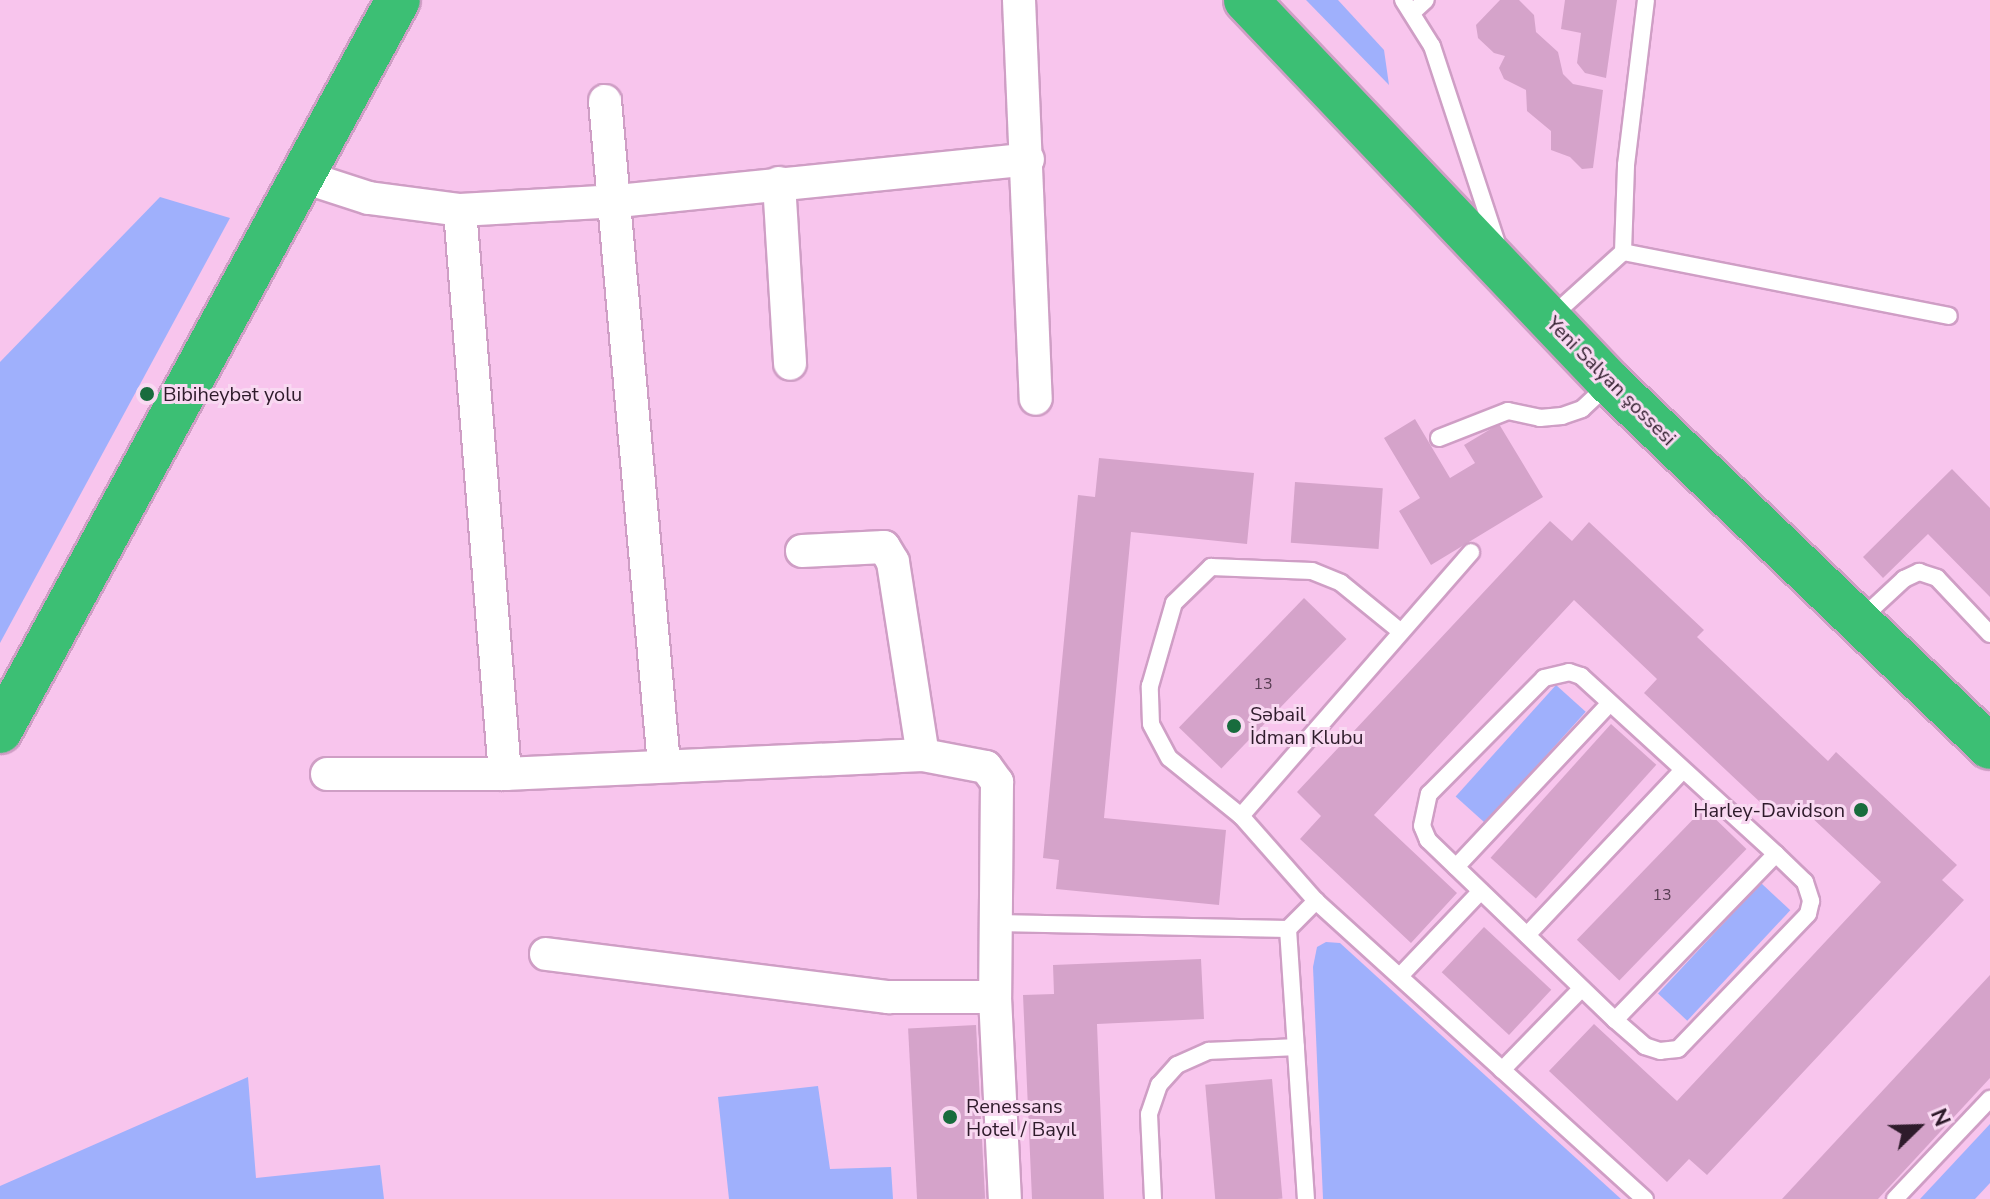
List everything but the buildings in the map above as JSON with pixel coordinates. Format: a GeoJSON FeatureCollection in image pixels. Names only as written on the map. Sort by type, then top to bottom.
{"type":"FeatureCollection","features":[{"type":"Feature","properties":{"kind":"highway"},"geometry":{"type":"LineString","coordinates":[[0,731],[398,0]]}},
{"type":"Feature","properties":{"kind":"highway","name":"Yeni Salyan şossesi"},"geometry":{"type":"LineString","coordinates":[[1246,0],[1610,383],[1980,731]]}},
{"type":"Feature","properties":{"kind":"street"},"geometry":{"type":"LineString","coordinates":[[1019,0],[1036,399]]}},
{"type":"Feature","properties":{"kind":"street"},"geometry":{"type":"LineString","coordinates":[[605,101],[618,201],[664,765]]}},
{"type":"Feature","properties":{"kind":"street"},"geometry":{"type":"LineString","coordinates":[[304,177],[369,198],[460,210],[618,201],[1028,159]]}},
{"type":"Feature","properties":{"kind":"street"},"geometry":{"type":"LineString","coordinates":[[779,183],[790,364]]}},
{"type":"Feature","properties":{"kind":"street"},"geometry":{"type":"LineString","coordinates":[[460,210],[505,774]]}},
{"type":"Feature","properties":{"kind":"street"},"geometry":{"type":"LineString","coordinates":[[802,551],[884,547],[893,562],[923,755]]}},
{"type":"Feature","properties":{"kind":"street"},"geometry":{"type":"LineString","coordinates":[[327,774],[505,774],[923,755],[986,767],[997,782],[995,997],[1005,1199]]}},
{"type":"Feature","properties":{"kind":"street"},"geometry":{"type":"LineString","coordinates":[[546,954],[888,997],[995,997]]}},
{"type":"Feature","properties":{"kind":"lane"},"geometry":{"type":"LineString","coordinates":[[1623,252],[1626,165],[1646,0]]}},
{"type":"Feature","properties":{"kind":"lane"},"geometry":{"type":"LineString","coordinates":[[1414,4],[1447,87],[1494,237],[1534,304],[1623,252],[1949,316]]}},
{"type":"Feature","properties":{"kind":"lane"},"geometry":{"type":"LineString","coordinates":[[1439,438],[1508,411],[1540,418],[1562,416],[1582,409],[1610,383]]}},
{"type":"Feature","properties":{"kind":"lane"},"geometry":{"type":"LineString","coordinates":[[1241,816],[1471,552]]}},
{"type":"Feature","properties":{"kind":"lane"},"geometry":{"type":"LineString","coordinates":[[1401,632],[1341,583],[1312,571],[1211,567],[1174,603],[1150,686],[1151,724],[1169,758],[1241,816],[1316,901],[1645,1199]]}},
{"type":"Feature","properties":{"kind":"lane"},"geometry":{"type":"LineString","coordinates":[[1860,620],[1904,579],[1919,572],[1937,578],[1990,634]]}},
{"type":"Feature","properties":{"kind":"lane"},"geometry":{"type":"LineString","coordinates":[[1569,672],[1581,676],[1683,770],[1805,882],[1808,914],[1678,1049],[1660,1051],[1645,1046],[1581,989],[1456,867],[1422,826],[1429,794],[1544,678],[1569,672]]}},
{"type":"Feature","properties":{"kind":"lane"},"geometry":{"type":"LineString","coordinates":[[1456,867],[1610,703]]}},
{"type":"Feature","properties":{"kind":"lane"},"geometry":{"type":"LineString","coordinates":[[1527,935],[1683,770]]}},
{"type":"Feature","properties":{"kind":"lane"},"geometry":{"type":"LineString","coordinates":[[1615,1020],[1776,854]]}},
{"type":"Feature","properties":{"kind":"lane"},"geometry":{"type":"LineString","coordinates":[[1400,976],[1481,891]]}},
{"type":"Feature","properties":{"kind":"lane"},"geometry":{"type":"LineString","coordinates":[[997,923],[1288,929],[1316,901]]}},
{"type":"Feature","properties":{"kind":"lane"},"geometry":{"type":"LineString","coordinates":[[1288,929],[1306,1199]]}},
{"type":"Feature","properties":{"kind":"lane"},"geometry":{"type":"LineString","coordinates":[[1502,1070],[1581,989]]}},
{"type":"Feature","properties":{"kind":"lane"},"geometry":{"type":"LineString","coordinates":[[1153,1199],[1149,1114],[1159,1085],[1177,1065],[1209,1051],[1296,1047]]}},
{"type":"Feature","properties":{"kind":"lane"},"geometry":{"type":"LineString","coordinates":[[1895,1199],[1990,1099]]}},
{"type":"Feature","properties":{"kind":"shaded area"},"geometry":{"type":"Polygon","coordinates":[[[1306,0],[1338,0],[1384,50],[1389,85],[1306,0]]]}},
{"type":"Feature","properties":{"kind":"shaded area"},"geometry":{"type":"Polygon","coordinates":[[[160,197],[230,218],[0,643],[0,362],[160,197]]]}},
{"type":"Feature","properties":{"kind":"shaded area"},"geometry":{"type":"Polygon","coordinates":[[[1556,685],[1586,712],[1485,823],[1456,796],[1556,685]]]}},
{"type":"Feature","properties":{"kind":"shaded area"},"geometry":{"type":"Polygon","coordinates":[[[1761,883],[1790,910],[1687,1021],[1658,993],[1761,883]]]}},
{"type":"Feature","properties":{"kind":"shaded area"},"geometry":{"type":"Polygon","coordinates":[[[1326,942],[1340,943],[1621,1199],[1323,1199],[1313,967],[1317,947],[1326,942]]]}},
{"type":"Feature","properties":{"kind":"shaded area"},"geometry":{"type":"Polygon","coordinates":[[[248,1077],[256,1178],[380,1165],[384,1199],[0,1199],[0,1186],[248,1077]]]}},
{"type":"Feature","properties":{"kind":"shaded area"},"geometry":{"type":"Polygon","coordinates":[[[818,1086],[830,1169],[891,1167],[893,1199],[729,1199],[718,1097],[818,1086]]]}},
{"type":"Feature","properties":{"kind":"shaded area"},"geometry":{"type":"Polygon","coordinates":[[[1990,1124],[1990,1183],[1975,1199],[1920,1199],[1990,1124]]]}},
{"type":"Feature","properties":{"kind":"place","name":"Bibiheybət yolu"},"geometry":{"type":"Point","coordinates":[147,394]}},
{"type":"Feature","properties":{"kind":"place","name":"Səbail İdman Klubu"},"geometry":{"type":"Point","coordinates":[1234,726]}},
{"type":"Feature","properties":{"kind":"place","name":"Harley-Davidson"},"geometry":{"type":"Point","coordinates":[1861,810]}},
{"type":"Feature","properties":{"kind":"place","name":"Renessans Hotel / Bayıl"},"geometry":{"type":"Point","coordinates":[950,1117]}}]}
